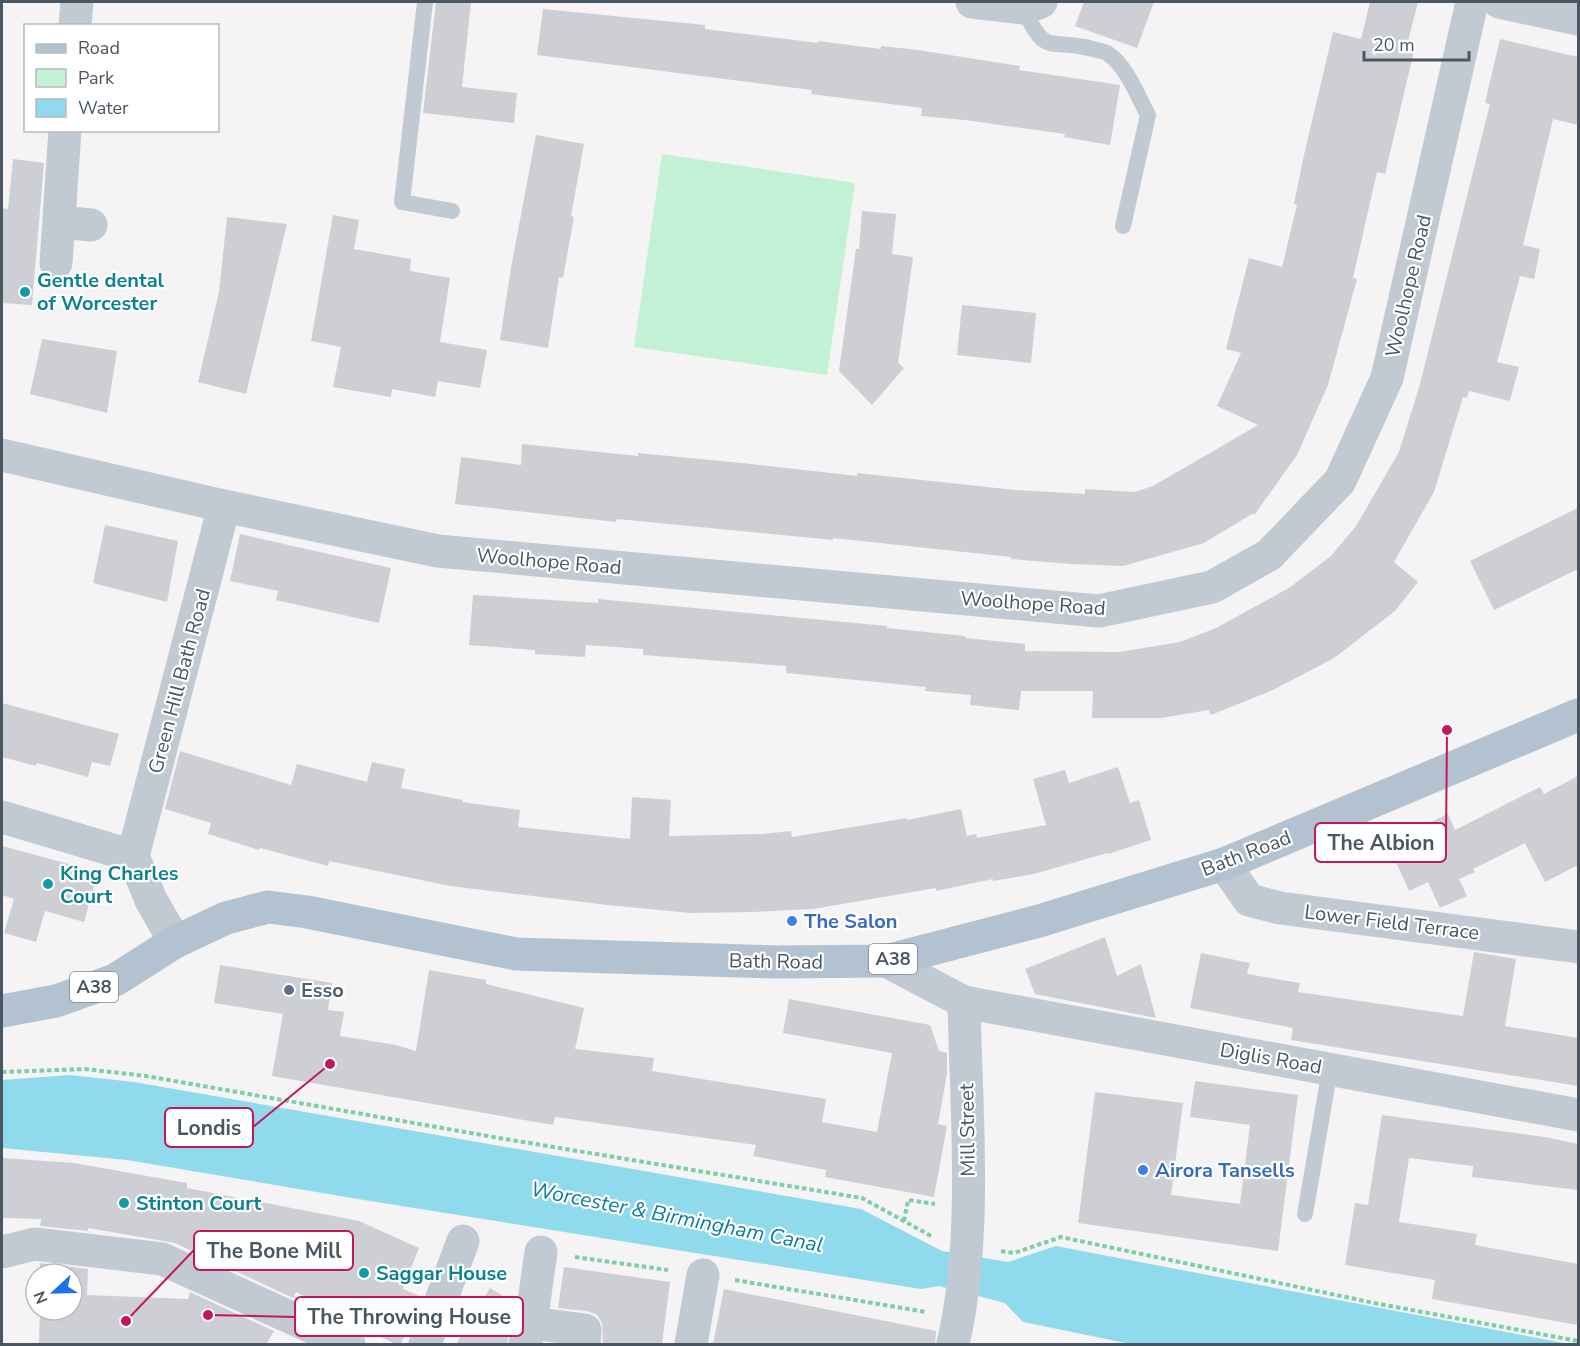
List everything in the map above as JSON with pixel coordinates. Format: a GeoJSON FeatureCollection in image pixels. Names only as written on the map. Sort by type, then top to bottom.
{"type":"FeatureCollection","features":[{"type":"Feature","properties":{"kind":"main road","name":"Bath Road"},"geometry":{"type":"LineString","coordinates":[[176,942],[226,918],[268,907],[307,912],[516,954],[776,962],[886,961],[1039,921],[1224,864],[1578,715]]}},
{"type":"Feature","properties":{"kind":"main road","name":"A38"},"geometry":{"type":"LineString","coordinates":[[2,1011],[56,1001],[115,980],[176,942]]}},
{"type":"Feature","properties":{"kind":"street"},"geometry":{"type":"LineString","coordinates":[[75,24],[77,2]]}},
{"type":"Feature","properties":{"kind":"street"},"geometry":{"type":"LineString","coordinates":[[972,2],[1033,5]]}},
{"type":"Feature","properties":{"kind":"street","name":"Woolhope Road"},"geometry":{"type":"LineString","coordinates":[[224,506],[438,551],[1099,611],[1212,587],[1269,555],[1340,481],[1387,378],[1473,2]]}},
{"type":"Feature","properties":{"kind":"street"},"geometry":{"type":"LineString","coordinates":[[1499,2],[1578,19]]}},
{"type":"Feature","properties":{"kind":"street"},"geometry":{"type":"LineString","coordinates":[[56,263],[76,224],[61,177],[65,132]]}},
{"type":"Feature","properties":{"kind":"street"},"geometry":{"type":"LineString","coordinates":[[2,454],[224,506]]}},
{"type":"Feature","properties":{"kind":"street","name":"Green Hill Bath Road"},"geometry":{"type":"LineString","coordinates":[[133,856],[224,506]]}},
{"type":"Feature","properties":{"kind":"street"},"geometry":{"type":"LineString","coordinates":[[2,817],[133,856],[151,900],[176,942]]}},
{"type":"Feature","properties":{"kind":"street","name":"Lower Field Terrace"},"geometry":{"type":"LineString","coordinates":[[1224,864],[1249,900],[1280,908],[1578,947]]}},
{"type":"Feature","properties":{"kind":"street"},"geometry":{"type":"LineString","coordinates":[[886,961],[964,1002]]}},
{"type":"Feature","properties":{"kind":"street","name":"Diglis Road"},"geometry":{"type":"LineString","coordinates":[[964,1002],[1578,1115]]}},
{"type":"Feature","properties":{"kind":"street","name":"Mill Street"},"geometry":{"type":"LineString","coordinates":[[956,1331],[969,1216],[964,1002]]}},
{"type":"Feature","properties":{"kind":"street"},"geometry":{"type":"LineString","coordinates":[[424,1344],[463,1241]]}},
{"type":"Feature","properties":{"kind":"street"},"geometry":{"type":"LineString","coordinates":[[2,1252],[35,1244],[162,1259],[349,1344]]}},
{"type":"Feature","properties":{"kind":"street"},"geometry":{"type":"LineString","coordinates":[[541,1252],[528,1334],[585,1330],[584,1344]]}},
{"type":"Feature","properties":{"kind":"street"},"geometry":{"type":"LineString","coordinates":[[691,1344],[703,1275]]}},
{"type":"Feature","properties":{"kind":"lane"},"geometry":{"type":"LineString","coordinates":[[425,2],[402,202],[452,211]]}},
{"type":"Feature","properties":{"kind":"lane"},"geometry":{"type":"LineString","coordinates":[[1033,5],[1033,30],[1040,38],[1052,45],[1078,45],[1106,53],[1122,68],[1148,115],[1122,226]]}},
{"type":"Feature","properties":{"kind":"lane"},"geometry":{"type":"LineString","coordinates":[[1305,1214],[1330,1069]]}},
{"type":"Feature","properties":{"kind":"path"},"geometry":{"type":"LineString","coordinates":[[2,1072],[85,1069],[146,1076],[862,1198],[935,1238]]}},
{"type":"Feature","properties":{"kind":"path"},"geometry":{"type":"LineString","coordinates":[[904,1221],[908,1200],[969,1216]]}},
{"type":"Feature","properties":{"kind":"path"},"geometry":{"type":"LineString","coordinates":[[991,1250],[1014,1253],[1061,1237],[1374,1303],[1578,1341]]}},
{"type":"Feature","properties":{"kind":"green space"},"geometry":{"type":"Polygon","coordinates":[[[662,154],[855,183],[827,375],[634,347],[662,154]]]}},
{"type":"Feature","properties":{"kind":"water","name":"Worcester & Birmingham Canal"},"geometry":{"type":"Polygon","coordinates":[[[70,1075],[134,1082],[861,1209],[942,1251],[1008,1262],[1056,1246],[1569,1344],[1131,1344],[1023,1322],[1005,1303],[939,1286],[921,1289],[127,1160],[2,1148],[2,1080],[70,1075]]]}},
{"type":"Feature","properties":{"kind":"building"},"geometry":{"type":"Polygon","coordinates":[[[436,2],[471,2],[462,87],[517,93],[514,123],[423,113],[436,2]]]}},
{"type":"Feature","properties":{"kind":"building"},"geometry":{"type":"Polygon","coordinates":[[[1084,2],[1154,2],[1137,48],[1075,26],[1084,2]]]}},
{"type":"Feature","properties":{"kind":"building"},"geometry":{"type":"Polygon","coordinates":[[[1370,2],[1418,2],[1406,49],[1414,51],[1385,174],[1377,172],[1353,278],[1357,279],[1328,385],[1297,455],[1255,514],[1204,543],[1123,566],[1071,564],[833,538],[833,540],[617,519],[616,522],[455,504],[461,457],[521,465],[522,444],[638,456],[638,453],[857,476],[857,473],[1015,490],[1085,494],[1085,489],[1135,492],[1153,486],[1258,425],[1217,406],[1241,353],[1226,349],[1249,258],[1282,267],[1297,205],[1294,204],[1304,155],[1333,32],[1361,39],[1370,2]]]}},
{"type":"Feature","properties":{"kind":"building"},"geometry":{"type":"Polygon","coordinates":[[[543,9],[705,25],[705,29],[818,43],[818,41],[881,49],[881,46],[918,50],[1020,66],[1019,70],[1120,85],[1110,145],[1064,137],[1065,134],[921,116],[922,108],[811,94],[812,90],[537,55],[543,9]]]}},
{"type":"Feature","properties":{"kind":"building"},"geometry":{"type":"Polygon","coordinates":[[[1500,39],[1578,57],[1578,125],[1553,119],[1523,245],[1540,249],[1534,279],[1520,276],[1497,362],[1519,367],[1510,401],[1469,391],[1467,398],[1463,397],[1434,492],[1394,562],[1418,582],[1395,611],[1334,658],[1273,690],[1211,715],[1209,710],[1161,718],[1092,718],[1093,691],[1021,691],[1019,710],[970,705],[971,695],[925,691],[926,687],[786,673],[786,666],[643,655],[643,649],[586,645],[585,657],[535,654],[535,650],[469,645],[473,595],[598,603],[598,599],[887,626],[887,628],[1025,644],[1025,651],[1119,652],[1180,642],[1216,628],[1289,588],[1331,556],[1356,526],[1399,452],[1420,384],[1490,104],[1485,103],[1500,39]]]}},
{"type":"Feature","properties":{"kind":"building"},"geometry":{"type":"Polygon","coordinates":[[[536,135],[584,144],[571,216],[574,217],[563,278],[559,277],[548,348],[500,340],[536,135]]]}},
{"type":"Feature","properties":{"kind":"building"},"geometry":{"type":"Polygon","coordinates":[[[13,159],[44,163],[32,305],[2,303],[2,208],[8,209],[13,159]]]}},
{"type":"Feature","properties":{"kind":"building"},"geometry":{"type":"Polygon","coordinates":[[[862,211],[896,214],[892,254],[913,257],[898,363],[904,368],[872,405],[839,371],[856,249],[859,249],[862,211]]]}},
{"type":"Feature","properties":{"kind":"building"},"geometry":{"type":"Polygon","coordinates":[[[333,215],[359,220],[354,249],[411,259],[410,271],[450,278],[440,342],[487,350],[480,388],[438,381],[435,397],[392,389],[391,397],[333,387],[341,347],[311,341],[333,215]]]}},
{"type":"Feature","properties":{"kind":"building"},"geometry":{"type":"Polygon","coordinates":[[[227,217],[287,224],[246,394],[198,382],[219,292],[227,217]]]}},
{"type":"Feature","properties":{"kind":"building"},"geometry":{"type":"Polygon","coordinates":[[[962,305],[1036,313],[1031,363],[957,355],[962,305]]]}},
{"type":"Feature","properties":{"kind":"building"},"geometry":{"type":"Polygon","coordinates":[[[42,339],[117,351],[107,413],[30,394],[42,339]]]}},
{"type":"Feature","properties":{"kind":"building"},"geometry":{"type":"Polygon","coordinates":[[[1578,508],[1578,569],[1494,610],[1470,561],[1578,508]]]}},
{"type":"Feature","properties":{"kind":"building"},"geometry":{"type":"Polygon","coordinates":[[[105,525],[178,541],[167,602],[93,583],[105,525]]]}},
{"type":"Feature","properties":{"kind":"building"},"geometry":{"type":"Polygon","coordinates":[[[240,534],[391,568],[379,623],[276,600],[278,591],[230,581],[240,534]]]}},
{"type":"Feature","properties":{"kind":"building"},"geometry":{"type":"Polygon","coordinates":[[[2,703],[119,734],[110,766],[92,762],[88,777],[37,763],[36,766],[2,757],[2,703]]]}},
{"type":"Feature","properties":{"kind":"building"},"geometry":{"type":"Polygon","coordinates":[[[180,751],[291,785],[297,764],[367,782],[372,762],[405,769],[401,788],[463,800],[462,802],[520,810],[518,827],[630,839],[632,797],[671,800],[669,836],[791,831],[792,837],[907,818],[907,820],[961,809],[967,836],[976,834],[977,838],[1046,825],[1033,779],[1065,770],[1069,783],[1118,767],[1130,803],[1139,800],[1151,840],[1034,874],[993,881],[993,879],[936,891],[936,888],[813,909],[690,913],[450,886],[329,861],[328,866],[260,848],[259,850],[208,834],[211,823],[165,809],[180,751]]]}},
{"type":"Feature","properties":{"kind":"building"},"geometry":{"type":"Polygon","coordinates":[[[1578,776],[1578,865],[1545,882],[1525,843],[1473,869],[1475,872],[1459,879],[1467,896],[1440,908],[1428,882],[1409,891],[1387,842],[1448,814],[1455,830],[1540,787],[1544,794],[1578,776]]]}},
{"type":"Feature","properties":{"kind":"building","name":"King Charles Court"},"geometry":{"type":"Polygon","coordinates":[[[2,846],[98,872],[84,922],[45,911],[36,942],[4,933],[14,899],[2,895],[2,846]]]}},
{"type":"Feature","properties":{"kind":"building"},"geometry":{"type":"Polygon","coordinates":[[[1105,937],[1117,976],[1141,964],[1156,1018],[1035,994],[1025,969],[1105,937]]]}},
{"type":"Feature","properties":{"kind":"building"},"geometry":{"type":"Polygon","coordinates":[[[1474,952],[1516,959],[1505,1026],[1578,1038],[1578,1086],[1291,1040],[1293,1028],[1190,1008],[1201,953],[1250,963],[1247,974],[1300,983],[1298,992],[1463,1016],[1474,952]]]}},
{"type":"Feature","properties":{"kind":"building"},"geometry":{"type":"Polygon","coordinates":[[[220,965],[332,983],[328,1010],[344,1012],[340,1036],[396,1045],[416,1051],[429,970],[486,980],[486,984],[584,1008],[575,1049],[654,1058],[652,1071],[826,1099],[822,1122],[877,1132],[892,1053],[783,1033],[789,999],[930,1025],[939,1051],[947,1053],[947,1074],[938,1124],[947,1126],[934,1197],[825,1177],[826,1170],[753,1156],[756,1145],[555,1117],[553,1125],[272,1076],[283,1014],[214,1003],[220,965]]]}},
{"type":"Feature","properties":{"kind":"building"},"geometry":{"type":"Polygon","coordinates":[[[1195,1081],[1298,1095],[1278,1251],[1078,1223],[1095,1092],[1183,1103],[1171,1195],[1240,1204],[1250,1125],[1190,1117],[1195,1081]]]}},
{"type":"Feature","properties":{"kind":"building"},"geometry":{"type":"Polygon","coordinates":[[[1382,1115],[1545,1137],[1578,1144],[1578,1190],[1472,1177],[1473,1166],[1409,1158],[1399,1222],[1477,1234],[1475,1245],[1578,1264],[1578,1325],[1432,1299],[1435,1280],[1345,1265],[1355,1203],[1368,1205],[1382,1115]]]}},
{"type":"Feature","properties":{"kind":"building"},"geometry":{"type":"Polygon","coordinates":[[[2,1158],[74,1163],[187,1183],[187,1188],[359,1221],[419,1248],[403,1289],[422,1297],[401,1344],[395,1344],[296,1292],[293,1298],[175,1243],[88,1228],[88,1231],[40,1226],[41,1219],[2,1218],[2,1158]]]}},
{"type":"Feature","properties":{"kind":"building"},"geometry":{"type":"Polygon","coordinates":[[[564,1267],[670,1282],[662,1344],[603,1344],[602,1323],[597,1315],[587,1311],[558,1308],[564,1267]]]}},
{"type":"Feature","properties":{"kind":"building"},"geometry":{"type":"Polygon","coordinates":[[[84,1268],[88,1269],[87,1295],[188,1299],[190,1292],[274,1331],[266,1344],[39,1344],[40,1322],[84,1322],[84,1268]]]}},
{"type":"Feature","properties":{"kind":"building"},"geometry":{"type":"Polygon","coordinates":[[[490,1288],[515,1303],[507,1344],[456,1344],[490,1288]]]}},
{"type":"Feature","properties":{"kind":"building"},"geometry":{"type":"Polygon","coordinates":[[[724,1289],[936,1331],[935,1344],[713,1344],[724,1289]]]}},
{"type":"Feature","properties":{"kind":"place","name":"Gentle dental of Worcester"},"geometry":{"type":"Point","coordinates":[25,292]}},
{"type":"Feature","properties":{"kind":"place","name":"The Albion"},"geometry":{"type":"Point","coordinates":[1447,730]}},
{"type":"Feature","properties":{"kind":"place","name":"King Charles Court"},"geometry":{"type":"Point","coordinates":[48,884]}},
{"type":"Feature","properties":{"kind":"place","name":"The Salon"},"geometry":{"type":"Point","coordinates":[792,921]}},
{"type":"Feature","properties":{"kind":"place","name":"Esso"},"geometry":{"type":"Point","coordinates":[289,990]}},
{"type":"Feature","properties":{"kind":"place","name":"Londis"},"geometry":{"type":"Point","coordinates":[330,1064]}},
{"type":"Feature","properties":{"kind":"place","name":"Airora Tansells"},"geometry":{"type":"Point","coordinates":[1143,1170]}},
{"type":"Feature","properties":{"kind":"place","name":"Stinton Court"},"geometry":{"type":"Point","coordinates":[124,1203]}},
{"type":"Feature","properties":{"kind":"place","name":"Saggar House"},"geometry":{"type":"Point","coordinates":[364,1273]}},
{"type":"Feature","properties":{"kind":"place","name":"The Throwing House"},"geometry":{"type":"Point","coordinates":[208,1315]}},
{"type":"Feature","properties":{"kind":"place","name":"The Bone Mill"},"geometry":{"type":"Point","coordinates":[126,1321]}}]}
